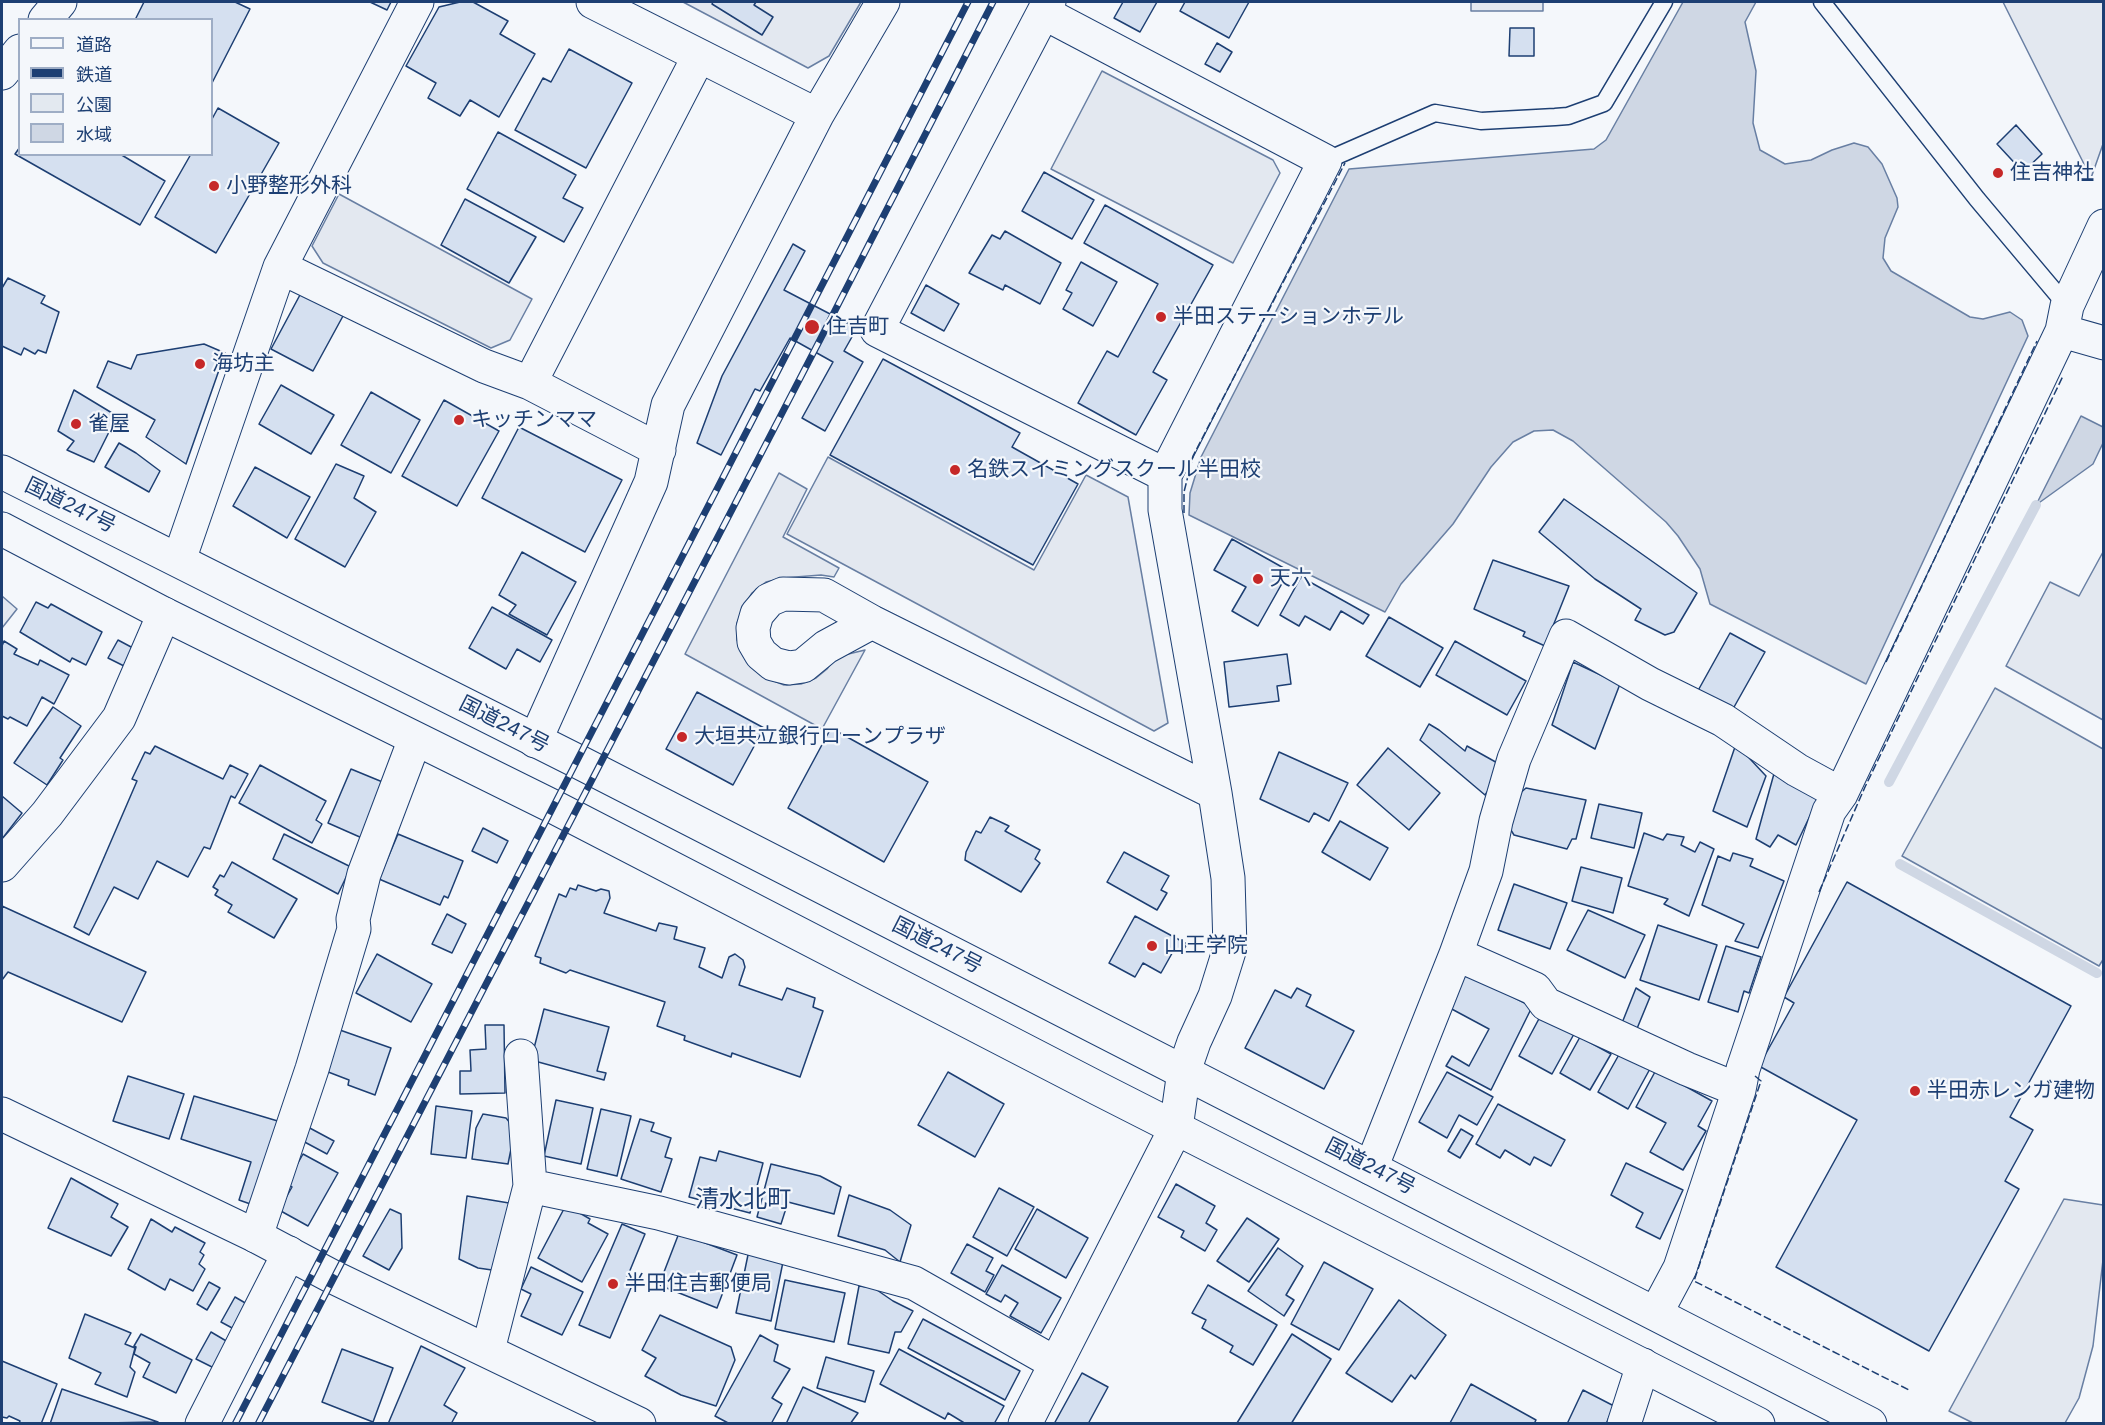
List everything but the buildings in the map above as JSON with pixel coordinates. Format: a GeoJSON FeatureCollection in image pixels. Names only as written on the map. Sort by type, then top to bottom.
{"type":"FeatureCollection","features":[{"type":"Feature","properties":{"kind":"main road"},"geometry":{"type":"LineString","coordinates":[[47,18],[60,2]]}},
{"type":"Feature","properties":{"kind":"main road"},"geometry":{"type":"LineString","coordinates":[[179,560],[280,267],[417,2]]}},
{"type":"Feature","properties":{"kind":"main road"},"geometry":{"type":"LineString","coordinates":[[593,2],[816,116]]}},
{"type":"Feature","properties":{"kind":"main road"},"geometry":{"type":"LineString","coordinates":[[535,741],[651,482],[668,405],[816,116],[883,2]]}},
{"type":"Feature","properties":{"kind":"main road"},"geometry":{"type":"LineString","coordinates":[[1025,1424],[1176,1128],[1184,1071],[1194,1042],[1215,996],[1230,948],[1228,878],[1165,510],[1165,475],[1325,161],[1046,7],[877,330],[1165,475]]}},
{"type":"Feature","properties":{"kind":"main road"},"geometry":{"type":"LineString","coordinates":[[2,73],[18,53]]}},
{"type":"Feature","properties":{"kind":"main road"},"geometry":{"type":"LineString","coordinates":[[530,383],[699,56]]}},
{"type":"Feature","properties":{"kind":"main road"},"geometry":{"type":"LineString","coordinates":[[1656,1313],[1680,1268],[1829,811],[1841,794],[2065,319],[2103,226]]}},
{"type":"Feature","properties":{"kind":"main road"},"geometry":{"type":"LineString","coordinates":[[280,267],[483,366],[530,383],[658,450]]}},
{"type":"Feature","properties":{"kind":"main road"},"geometry":{"type":"LineString","coordinates":[[2065,319],[2103,343]]}},
{"type":"Feature","properties":{"kind":"main road","name":"国道247号"},"geometry":{"type":"LineString","coordinates":[[2,472],[1184,1071],[1870,1424]]}},
{"type":"Feature","properties":{"kind":"main road"},"geometry":{"type":"LineString","coordinates":[[2,529],[164,614],[554,807],[1176,1128],[1758,1424]]}},
{"type":"Feature","properties":{"kind":"main road"},"geometry":{"type":"LineString","coordinates":[[2,865],[47,814],[119,718],[164,614]]}},
{"type":"Feature","properties":{"kind":"main road"},"geometry":{"type":"LineString","coordinates":[[872,622],[1215,793]]}},
{"type":"Feature","properties":{"kind":"main road"},"geometry":{"type":"LineString","coordinates":[[1371,1168],[1456,954],[1486,871],[1496,821],[1514,759],[1566,636],[1650,684],[1723,720],[1797,770],[1841,794]]}},
{"type":"Feature","properties":{"kind":"main road"},"geometry":{"type":"LineString","coordinates":[[256,1236],[312,1070],[338,983],[354,928],[353,919],[364,874],[415,739]]}},
{"type":"Feature","properties":{"kind":"main road"},"geometry":{"type":"LineString","coordinates":[[1456,954],[1535,989],[1546,1004],[1687,1069],[1739,1089]]}},
{"type":"Feature","properties":{"kind":"main road"},"geometry":{"type":"LineString","coordinates":[[488,1350],[531,1186],[521,1056]]}},
{"type":"Feature","properties":{"kind":"main road"},"geometry":{"type":"LineString","coordinates":[[2,1114],[639,1424]]}},
{"type":"Feature","properties":{"kind":"main road"},"geometry":{"type":"LineString","coordinates":[[531,1186],[660,1213],[914,1283],[1055,1364]]}},
{"type":"Feature","properties":{"kind":"main road"},"geometry":{"type":"LineString","coordinates":[[202,1424],[289,1253]]}},
{"type":"Feature","properties":{"kind":"main road"},"geometry":{"type":"LineString","coordinates":[[1624,1424],[1643,1365]]}},
{"type":"Feature","properties":{"kind":"lane"},"geometry":{"type":"LineString","coordinates":[[1325,161],[1435,113],[1481,121],[1544,118],[1568,116],[1604,103],[1664,2]]}},
{"type":"Feature","properties":{"kind":"lane"},"geometry":{"type":"LineString","coordinates":[[1822,2],[1977,199],[2065,319]]}},
{"type":"Feature","properties":{"kind":"green space"},"geometry":{"type":"Polygon","coordinates":[[[1995,688],[2103,749],[2104,958],[2099,966],[1902,856],[1995,688]]]}},
{"type":"Feature","properties":{"kind":"shaded area"},"geometry":{"type":"Polygon","coordinates":[[[683,2],[861,2],[829,56],[808,68],[683,2]]]}},
{"type":"Feature","properties":{"kind":"shaded area"},"geometry":{"type":"Polygon","coordinates":[[[1471,2],[1543,2],[1543,11],[1471,11],[1471,2]]]}},
{"type":"Feature","properties":{"kind":"shaded area"},"geometry":{"type":"Polygon","coordinates":[[[2003,2],[2103,2],[2103,144],[2091,178],[2003,2]]]}},
{"type":"Feature","properties":{"kind":"shaded area"},"geometry":{"type":"Polygon","coordinates":[[[1102,71],[1273,160],[1280,173],[1233,263],[1051,169],[1102,71]]]}},
{"type":"Feature","properties":{"kind":"shaded area"},"geometry":{"type":"Polygon","coordinates":[[[339,194],[532,299],[510,340],[491,348],[323,263],[312,246],[339,194]]]}},
{"type":"Feature","properties":{"kind":"shaded area"},"geometry":{"type":"Polygon","coordinates":[[[828,457],[1034,570],[1086,475],[1128,497],[1168,723],[1154,731],[787,534],[828,457]]]}},
{"type":"Feature","properties":{"kind":"shaded area"},"geometry":{"type":"Polygon","coordinates":[[[779,473],[807,489],[783,537],[839,568],[834,577],[821,575],[783,578],[766,582],[752,593],[743,608],[737,623],[737,640],[743,654],[769,679],[784,685],[801,684],[816,678],[836,657],[865,650],[822,729],[685,654],[779,473]]]}},
{"type":"Feature","properties":{"kind":"shaded area"},"geometry":{"type":"Polygon","coordinates":[[[2103,552],[2104,720],[2006,666],[2050,582],[2079,596],[2103,552]]]}},
{"type":"Feature","properties":{"kind":"shaded area"},"geometry":{"type":"Polygon","coordinates":[[[2,596],[17,609],[2,628],[2,596]]]}},
{"type":"Feature","properties":{"kind":"shaded area"},"geometry":{"type":"Polygon","coordinates":[[[2064,1199],[2103,1205],[2103,1260],[2093,1346],[2079,1398],[2065,1423],[1973,1423],[1949,1411],[2064,1199]]]}},
{"type":"Feature","properties":{"kind":"water"},"geometry":{"type":"Polygon","coordinates":[[[1683,2],[1756,2],[1745,22],[1756,71],[1753,123],[1760,150],[1785,164],[1811,160],[1854,143],[1868,147],[1882,164],[1897,198],[1898,207],[1885,238],[1883,258],[1891,271],[1970,317],[1983,319],[2010,312],[2022,320],[2028,336],[1866,684],[1710,604],[1700,569],[1666,522],[1573,441],[1553,430],[1534,431],[1513,442],[1491,467],[1453,524],[1401,584],[1385,612],[1189,515],[1190,493],[1201,457],[1349,169],[1594,149],[1606,140],[1683,2]]]}},
{"type":"Feature","properties":{"kind":"water"},"geometry":{"type":"Polygon","coordinates":[[[2081,416],[2103,427],[2103,443],[2093,464],[2036,505],[2081,416]]]}},
{"type":"Feature","properties":{"kind":"waterway"},"geometry":{"type":"LineString","coordinates":[[1889,782],[2036,505]]}},
{"type":"Feature","properties":{"kind":"waterway"},"geometry":{"type":"LineString","coordinates":[[1900,864],[2097,973]]}},
{"type":"Feature","properties":{"kind":"railway"},"geometry":{"type":"LineString","coordinates":[[235,1424],[968,2]]}},
{"type":"Feature","properties":{"kind":"railway"},"geometry":{"type":"LineString","coordinates":[[258,1424],[993,2]]}},
{"type":"Feature","properties":{"kind":"fence"},"geometry":{"type":"LineString","coordinates":[[1184,513],[1184,492],[1193,456],[1345,163]]}},
{"type":"Feature","properties":{"kind":"fence"},"geometry":{"type":"LineString","coordinates":[[1886,662],[2037,341]]}},
{"type":"Feature","properties":{"kind":"fence"},"geometry":{"type":"LineString","coordinates":[[1819,892],[1865,787],[2063,376]]}},
{"type":"Feature","properties":{"kind":"fence"},"geometry":{"type":"LineString","coordinates":[[1755,1076],[1761,1081],[1694,1281],[1909,1390]]}},
{"type":"Feature","properties":{"kind":"place","name":"住吉神社"},"geometry":{"type":"Point","coordinates":[1998,173]}},
{"type":"Feature","properties":{"kind":"place","name":"小野整形外科"},"geometry":{"type":"Point","coordinates":[214,186]}},
{"type":"Feature","properties":{"kind":"place","name":"半田ステーションホテル"},"geometry":{"type":"Point","coordinates":[1161,317]}},
{"type":"Feature","properties":{"kind":"place","name":"住吉町"},"geometry":{"type":"Point","coordinates":[812,327]}},
{"type":"Feature","properties":{"kind":"place","name":"海坊主"},"geometry":{"type":"Point","coordinates":[200,364]}},
{"type":"Feature","properties":{"kind":"place","name":"キッチンママ"},"geometry":{"type":"Point","coordinates":[459,420]}},
{"type":"Feature","properties":{"kind":"place","name":"雀屋"},"geometry":{"type":"Point","coordinates":[76,424]}},
{"type":"Feature","properties":{"kind":"place","name":"名鉄スイミングスクール半田校"},"geometry":{"type":"Point","coordinates":[955,470]}},
{"type":"Feature","properties":{"kind":"place","name":"天六"},"geometry":{"type":"Point","coordinates":[1258,579]}},
{"type":"Feature","properties":{"kind":"place","name":"大垣共立銀行ローンプラザ"},"geometry":{"type":"Point","coordinates":[682,737]}},
{"type":"Feature","properties":{"kind":"place","name":"山王学院"},"geometry":{"type":"Point","coordinates":[1152,946]}},
{"type":"Feature","properties":{"kind":"place","name":"半田赤レンガ建物"},"geometry":{"type":"Point","coordinates":[1915,1091]}},
{"type":"Feature","properties":{"kind":"place","name":"半田住吉郵便局"},"geometry":{"type":"Point","coordinates":[613,1284]}},
{"type":"Feature","properties":{"kind":"district","name":"清水北町"},"geometry":{"type":"Point","coordinates":[743,1200]}}]}
